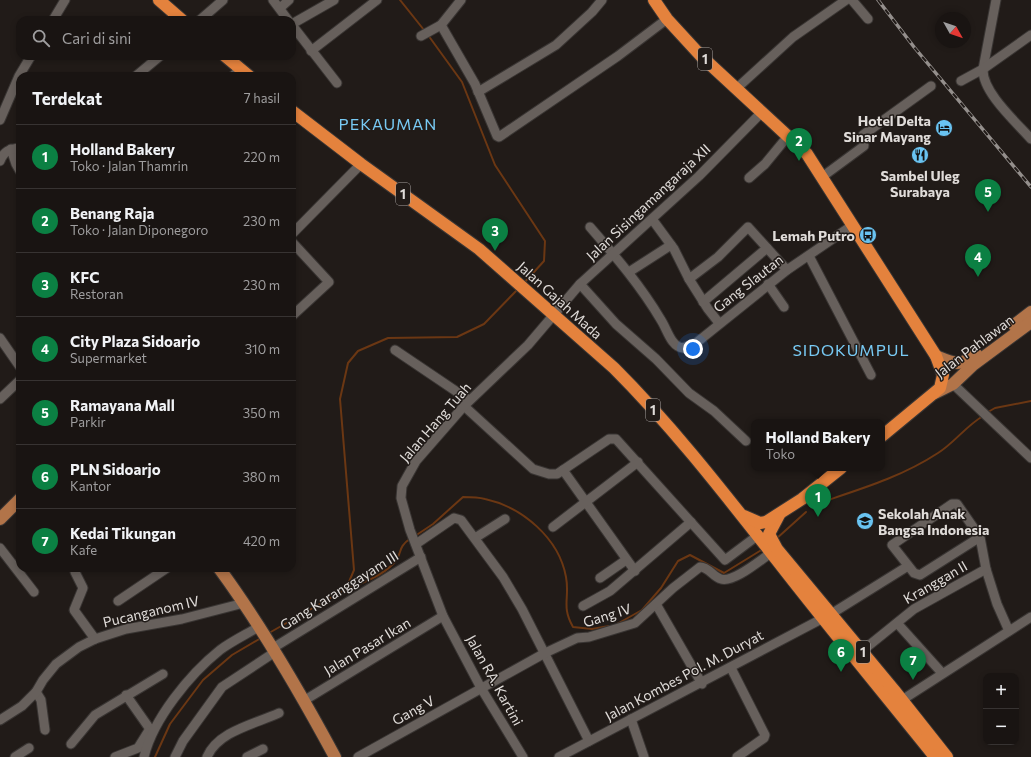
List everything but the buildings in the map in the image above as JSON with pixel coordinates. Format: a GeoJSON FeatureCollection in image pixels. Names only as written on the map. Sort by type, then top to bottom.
{"type":"FeatureCollection","features":[{"type":"Feature","properties":{"kind":"highway"},"geometry":{"type":"LineString","coordinates":[[159,0],[177,16]]}},
{"type":"Feature","properties":{"kind":"highway","name":"1"},"geometry":{"type":"LineString","coordinates":[[654,0],[668,19],[701,56],[807,154],[936,356],[942,370],[943,380],[940,388],[885,434]]}},
{"type":"Feature","properties":{"kind":"highway","name":"Jalan Gajah Mada"},"geometry":{"type":"LineString","coordinates":[[296,114],[361,164],[456,231],[554,315],[632,387],[711,475],[741,515]]}},
{"type":"Feature","properties":{"kind":"highway","name":"1"},"geometry":{"type":"LineString","coordinates":[[767,546],[772,526],[779,515],[838,471]]}},
{"type":"Feature","properties":{"kind":"highway"},"geometry":{"type":"LineString","coordinates":[[741,515],[760,523],[779,515]]}},
{"type":"Feature","properties":{"kind":"highway","name":"1"},"geometry":{"type":"LineString","coordinates":[[741,515],[827,616],[935,757]]}},
{"type":"Feature","properties":{"kind":"highway","name":"1"},"geometry":{"type":"LineString","coordinates":[[827,616],[862,651],[947,757]]}},
{"type":"Feature","properties":{"kind":"main road","name":"Jalan Pahlawan"},"geometry":{"type":"LineString","coordinates":[[936,356],[959,364],[969,360],[1031,312]]}},
{"type":"Feature","properties":{"kind":"main road","name":"Jalan Pahlawan"},"geometry":{"type":"LineString","coordinates":[[935,393],[953,384],[973,365],[1031,322]]}},
{"type":"Feature","properties":{"kind":"main road"},"geometry":{"type":"LineString","coordinates":[[953,384],[960,370],[969,360]]}},
{"type":"Feature","properties":{"kind":"main road"},"geometry":{"type":"LineString","coordinates":[[0,519],[16,503]]}},
{"type":"Feature","properties":{"kind":"main road"},"geometry":{"type":"LineString","coordinates":[[223,572],[261,628],[305,700],[335,757]]}},
{"type":"Feature","properties":{"kind":"street"},"geometry":{"type":"LineString","coordinates":[[55,16],[65,0]]}},
{"type":"Feature","properties":{"kind":"street"},"geometry":{"type":"LineString","coordinates":[[205,16],[223,0]]}},
{"type":"Feature","properties":{"kind":"street"},"geometry":{"type":"LineString","coordinates":[[273,0],[285,16]]}},
{"type":"Feature","properties":{"kind":"street"},"geometry":{"type":"LineString","coordinates":[[280,8],[289,0]]}},
{"type":"Feature","properties":{"kind":"street"},"geometry":{"type":"LineString","coordinates":[[296,22],[334,0]]}},
{"type":"Feature","properties":{"kind":"street"},"geometry":{"type":"LineString","coordinates":[[311,51],[377,0]]}},
{"type":"Feature","properties":{"kind":"street"},"geometry":{"type":"LineString","coordinates":[[421,36],[439,26],[461,0]]}},
{"type":"Feature","properties":{"kind":"street"},"geometry":{"type":"LineString","coordinates":[[478,92],[556,45],[592,12],[602,0]]}},
{"type":"Feature","properties":{"kind":"street"},"geometry":{"type":"LineString","coordinates":[[737,88],[793,38],[846,0]]}},
{"type":"Feature","properties":{"kind":"street"},"geometry":{"type":"LineString","coordinates":[[852,0],[868,19]]}},
{"type":"Feature","properties":{"kind":"street"},"geometry":{"type":"LineString","coordinates":[[996,0],[979,71],[988,87],[1031,139]]}},
{"type":"Feature","properties":{"kind":"street"},"geometry":{"type":"LineString","coordinates":[[439,26],[464,63],[499,138],[618,56],[668,19]]}},
{"type":"Feature","properties":{"kind":"street"},"geometry":{"type":"LineString","coordinates":[[296,30],[337,83]]}},
{"type":"Feature","properties":{"kind":"street"},"geometry":{"type":"LineString","coordinates":[[961,81],[979,71],[1031,35]]}},
{"type":"Feature","properties":{"kind":"street"},"geometry":{"type":"LineString","coordinates":[[21,72],[29,60]]}},
{"type":"Feature","properties":{"kind":"street"},"geometry":{"type":"LineString","coordinates":[[141,72],[155,60]]}},
{"type":"Feature","properties":{"kind":"street"},"geometry":{"type":"LineString","coordinates":[[0,120],[16,83]]}},
{"type":"Feature","properties":{"kind":"street"},"geometry":{"type":"LineString","coordinates":[[822,177],[864,146],[863,135],[931,86]]}},
{"type":"Feature","properties":{"kind":"street","name":"Jalan Sisingamangaraja XII"},"geometry":{"type":"LineString","coordinates":[[554,315],[580,284],[699,176],[762,112]]}},
{"type":"Feature","properties":{"kind":"street"},"geometry":{"type":"LineString","coordinates":[[749,178],[765,164],[788,136]]}},
{"type":"Feature","properties":{"kind":"street"},"geometry":{"type":"LineString","coordinates":[[0,145],[15,148]]}},
{"type":"Feature","properties":{"kind":"street"},"geometry":{"type":"LineString","coordinates":[[0,161],[4,153],[15,148]]}},
{"type":"Feature","properties":{"kind":"street"},"geometry":{"type":"LineString","coordinates":[[296,230],[361,164]]}},
{"type":"Feature","properties":{"kind":"street"},"geometry":{"type":"LineString","coordinates":[[652,219],[671,245],[689,279],[704,302],[720,323]]}},
{"type":"Feature","properties":{"kind":"street","name":"Gang Slautan"},"geometry":{"type":"LineString","coordinates":[[629,272],[662,320],[674,343],[680,347],[696,343],[768,284],[853,225]]}},
{"type":"Feature","properties":{"kind":"street"},"geometry":{"type":"LineString","coordinates":[[590,227],[629,272],[671,245]]}},
{"type":"Feature","properties":{"kind":"street"},"geometry":{"type":"LineString","coordinates":[[689,279],[718,257],[748,227],[787,270]]}},
{"type":"Feature","properties":{"kind":"street"},"geometry":{"type":"LineString","coordinates":[[296,246],[328,282],[296,312]]}},
{"type":"Feature","properties":{"kind":"street"},"geometry":{"type":"LineString","coordinates":[[704,302],[767,248]]}},
{"type":"Feature","properties":{"kind":"street"},"geometry":{"type":"LineString","coordinates":[[809,256],[871,374]]}},
{"type":"Feature","properties":{"kind":"street"},"geometry":{"type":"LineString","coordinates":[[580,284],[616,324],[656,359],[689,393],[714,411],[746,441]]}},
{"type":"Feature","properties":{"kind":"street"},"geometry":{"type":"LineString","coordinates":[[768,284],[784,307]]}},
{"type":"Feature","properties":{"kind":"street","name":"Jalan Hang Tuah"},"geometry":{"type":"LineString","coordinates":[[443,616],[410,530],[402,498],[402,486],[416,461],[467,403],[528,345],[554,315]]}},
{"type":"Feature","properties":{"kind":"street"},"geometry":{"type":"LineString","coordinates":[[0,338],[16,355]]}},
{"type":"Feature","properties":{"kind":"street"},"geometry":{"type":"LineString","coordinates":[[395,350],[467,403],[533,469],[549,474],[557,474],[613,438],[619,440],[725,560],[767,546]]}},
{"type":"Feature","properties":{"kind":"street"},"geometry":{"type":"LineString","coordinates":[[0,399],[16,384]]}},
{"type":"Feature","properties":{"kind":"street"},"geometry":{"type":"LineString","coordinates":[[953,384],[1031,458]]}},
{"type":"Feature","properties":{"kind":"street"},"geometry":{"type":"LineString","coordinates":[[553,527],[638,462]]}},
{"type":"Feature","properties":{"kind":"street"},"geometry":{"type":"LineString","coordinates":[[563,470],[635,571]]}},
{"type":"Feature","properties":{"kind":"street"},"geometry":{"type":"LineString","coordinates":[[980,537],[920,575],[916,575],[892,545],[952,504],[959,506],[980,537],[986,569],[997,604],[1009,631]]}},
{"type":"Feature","properties":{"kind":"street"},"geometry":{"type":"LineString","coordinates":[[415,543],[457,518],[461,520],[503,577],[545,653],[589,741]]}},
{"type":"Feature","properties":{"kind":"street"},"geometry":{"type":"LineString","coordinates":[[474,538],[505,519]]}},
{"type":"Feature","properties":{"kind":"street"},"geometry":{"type":"LineString","coordinates":[[583,606],[610,591],[691,522]]}},
{"type":"Feature","properties":{"kind":"street","name":"Gang IV"},"geometry":{"type":"LineString","coordinates":[[481,688],[545,653],[577,638],[589,637],[632,625],[643,618],[673,588],[700,567],[704,568],[720,579],[741,574],[767,546]]}},
{"type":"Feature","properties":{"kind":"street"},"geometry":{"type":"LineString","coordinates":[[0,548],[16,569]]}},
{"type":"Feature","properties":{"kind":"street","name":"Gang Karanggayam III"},"geometry":{"type":"LineString","coordinates":[[175,757],[183,741],[222,687],[273,649],[421,557]]}},
{"type":"Feature","properties":{"kind":"street"},"geometry":{"type":"LineString","coordinates":[[600,578],[626,560]]}},
{"type":"Feature","properties":{"kind":"street","name":"Jalan Kombes Pol. M. Duryat"},"geometry":{"type":"LineString","coordinates":[[559,757],[702,684],[827,616],[908,566]]}},
{"type":"Feature","properties":{"kind":"street","name":"Kranggan II"},"geometry":{"type":"LineString","coordinates":[[862,651],[914,609],[986,569]]}},
{"type":"Feature","properties":{"kind":"street"},"geometry":{"type":"LineString","coordinates":[[19,572],[34,592]]}},
{"type":"Feature","properties":{"kind":"street"},"geometry":{"type":"LineString","coordinates":[[77,572],[83,588],[74,610],[95,639]]}},
{"type":"Feature","properties":{"kind":"street"},"geometry":{"type":"LineString","coordinates":[[118,601],[161,572]]}},
{"type":"Feature","properties":{"kind":"street","name":"Pucanganom IV"},"geometry":{"type":"LineString","coordinates":[[0,720],[22,706],[36,692],[56,664],[79,646],[126,629],[182,619],[244,603]]}},
{"type":"Feature","properties":{"kind":"street"},"geometry":{"type":"LineString","coordinates":[[656,604],[702,684]]}},
{"type":"Feature","properties":{"kind":"street","name":"Jalan RA. Kartini"},"geometry":{"type":"LineString","coordinates":[[443,616],[481,688],[523,757]]}},
{"type":"Feature","properties":{"kind":"street","name":"Jalan Pasar Ikan"},"geometry":{"type":"LineString","coordinates":[[305,700],[443,616]]}},
{"type":"Feature","properties":{"kind":"street"},"geometry":{"type":"LineString","coordinates":[[902,700],[1031,617]]}},
{"type":"Feature","properties":{"kind":"street"},"geometry":{"type":"LineString","coordinates":[[897,623],[942,673]]}},
{"type":"Feature","properties":{"kind":"street"},"geometry":{"type":"LineString","coordinates":[[115,757],[138,748],[175,698],[222,649],[261,628]]}},
{"type":"Feature","properties":{"kind":"street"},"geometry":{"type":"LineString","coordinates":[[731,668],[765,735],[764,738],[737,757]]}},
{"type":"Feature","properties":{"kind":"street"},"geometry":{"type":"LineString","coordinates":[[71,744],[95,715],[163,674]]}},
{"type":"Feature","properties":{"kind":"street","name":"Gang V"},"geometry":{"type":"LineString","coordinates":[[358,757],[481,688]]}},
{"type":"Feature","properties":{"kind":"street"},"geometry":{"type":"LineString","coordinates":[[36,692],[41,700],[45,730]]}},
{"type":"Feature","properties":{"kind":"street"},"geometry":{"type":"LineString","coordinates":[[126,695],[151,731],[144,757]]}},
{"type":"Feature","properties":{"kind":"street"},"geometry":{"type":"LineString","coordinates":[[206,757],[214,746],[231,733],[279,713]]}},
{"type":"Feature","properties":{"kind":"street"},"geometry":{"type":"LineString","coordinates":[[631,720],[644,757]]}},
{"type":"Feature","properties":{"kind":"street"},"geometry":{"type":"LineString","coordinates":[[15,757],[29,748]]}},
{"type":"Feature","properties":{"kind":"street"},"geometry":{"type":"LineString","coordinates":[[247,757],[263,749]]}},
{"type":"Feature","properties":{"kind":"waterway"},"geometry":{"type":"LineString","coordinates":[[400,0],[424,30]]}},
{"type":"Feature","properties":{"kind":"waterway"},"geometry":{"type":"LineString","coordinates":[[428,35],[462,82],[495,165],[545,241],[544,261],[524,283]]}},
{"type":"Feature","properties":{"kind":"waterway"},"geometry":{"type":"LineString","coordinates":[[269,633],[346,589],[354,570],[340,399],[348,363],[358,351],[388,338],[457,337],[484,324],[518,289]]}},
{"type":"Feature","properties":{"kind":"waterway"},"geometry":{"type":"LineString","coordinates":[[988,412],[995,408],[1031,401]]}},
{"type":"Feature","properties":{"kind":"waterway"},"geometry":{"type":"LineString","coordinates":[[825,501],[883,481],[925,461],[944,449],[983,416]]}},
{"type":"Feature","properties":{"kind":"waterway"},"geometry":{"type":"LineString","coordinates":[[415,536],[433,524],[463,497],[482,498],[512,509],[537,526],[556,549],[566,577],[567,613],[573,627],[592,629],[609,626]]}},
{"type":"Feature","properties":{"kind":"waterway"},"geometry":{"type":"LineString","coordinates":[[776,539],[806,512]]}},
{"type":"Feature","properties":{"kind":"waterway"},"geometry":{"type":"LineString","coordinates":[[346,589],[372,579],[384,572],[397,560],[401,548],[411,538]]}},
{"type":"Feature","properties":{"kind":"waterway"},"geometry":{"type":"LineString","coordinates":[[617,624],[642,610],[661,588],[678,561],[690,555],[724,573],[763,549]]}},
{"type":"Feature","properties":{"kind":"waterway"},"geometry":{"type":"LineString","coordinates":[[155,757],[170,724],[203,680],[232,655],[261,638]]}},
{"type":"Feature","properties":{"kind":"railway"},"geometry":{"type":"LineString","coordinates":[[878,0],[914,47],[1031,187]]}},
{"type":"Feature","properties":{"kind":"place","name":"Hotel Delta Sinar Mayang"},"geometry":{"type":"Point","coordinates":[944,128]}},
{"type":"Feature","properties":{"kind":"place","name":"Sambel Uleg Surabaya"},"geometry":{"type":"Point","coordinates":[920,155]}},
{"type":"Feature","properties":{"kind":"place","name":"Benang Raja"},"geometry":{"type":"Point","coordinates":[799,161]}},
{"type":"Feature","properties":{"kind":"place","name":"Ramayana Mall"},"geometry":{"type":"Point","coordinates":[988,212]}},
{"type":"Feature","properties":{"kind":"place","name":"Lemah Putro"},"geometry":{"type":"Point","coordinates":[868,235]}},
{"type":"Feature","properties":{"kind":"place","name":"KFC"},"geometry":{"type":"Point","coordinates":[495,251]}},
{"type":"Feature","properties":{"kind":"place","name":"City Plaza Sidoarjo"},"geometry":{"type":"Point","coordinates":[978,277]}},
{"type":"Feature","properties":{"kind":"place","name":"Holland Bakery"},"geometry":{"type":"Point","coordinates":[818,517]}},
{"type":"Feature","properties":{"kind":"place","name":"Sekolah Anak Bangsa Indonesia"},"geometry":{"type":"Point","coordinates":[865,521]}},
{"type":"Feature","properties":{"kind":"place","name":"PLN Sidoarjo"},"geometry":{"type":"Point","coordinates":[841,672]}},
{"type":"Feature","properties":{"kind":"place","name":"Kedai Tikungan"},"geometry":{"type":"Point","coordinates":[913,680]}},
{"type":"Feature","properties":{"kind":"district","name":"PEKAUMAN"},"geometry":{"type":"Point","coordinates":[388,123]}},
{"type":"Feature","properties":{"kind":"district","name":"SIDOKUMPUL"},"geometry":{"type":"Point","coordinates":[851,349]}}]}
